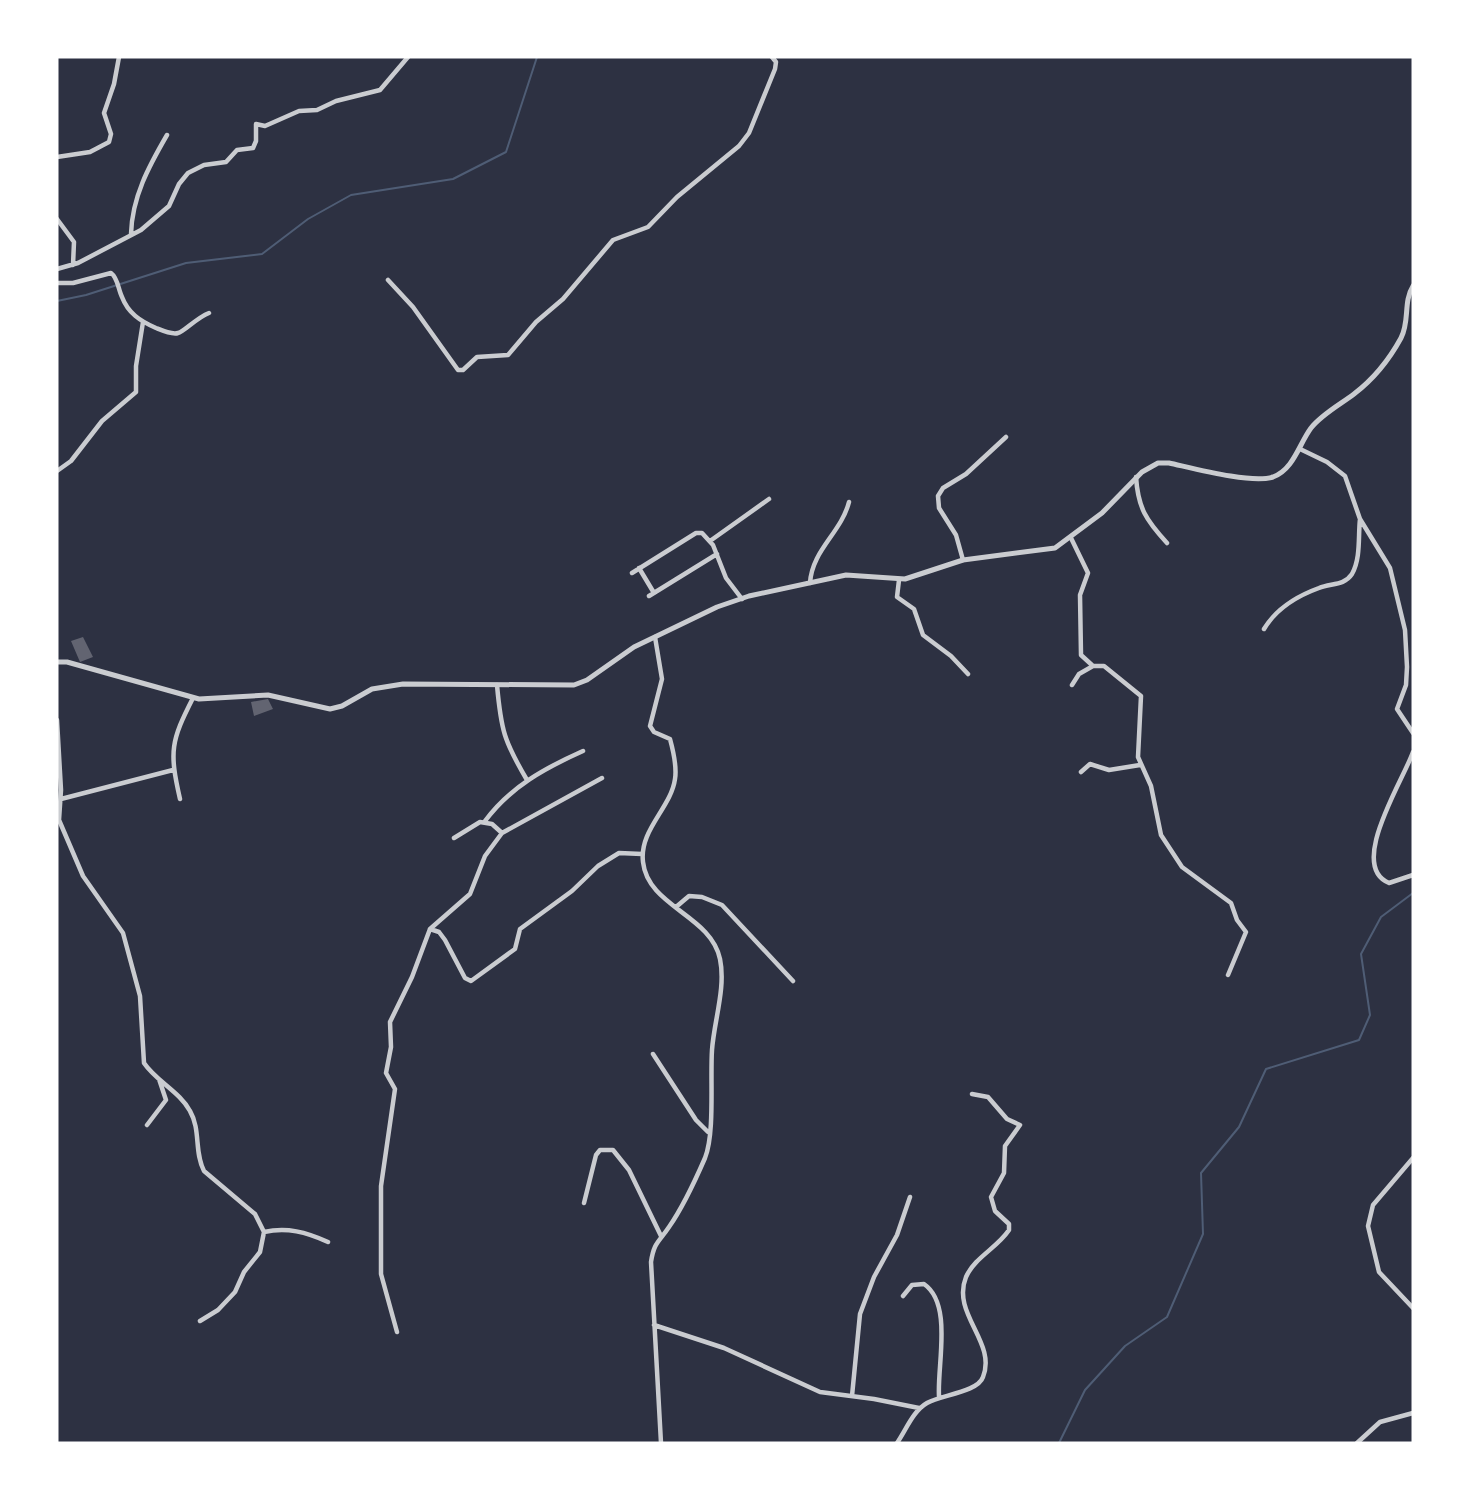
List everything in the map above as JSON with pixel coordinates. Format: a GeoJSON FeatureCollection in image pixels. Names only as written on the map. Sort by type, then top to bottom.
{"type":"FeatureCollection","features":[{"type":"Feature","properties":{"kind":"street"},"geometry":{"type":"LineString","coordinates":[[57,157],[90,152],[109,142],[111,134],[104,115],[114,84],[119,57]]}},
{"type":"Feature","properties":{"kind":"street"},"geometry":{"type":"LineString","coordinates":[[57,269],[73,265],[141,230],[170,206],[184,176],[204,165],[228,161],[237,150],[253,148],[256,141],[256,125],[265,126],[299,111],[317,110],[336,101],[377,92],[386,85],[408,57]]}},
{"type":"Feature","properties":{"kind":"street"},"geometry":{"type":"LineString","coordinates":[[388,279],[413,307],[458,370],[463,370],[477,357],[508,355],[536,322],[563,299],[613,240],[620,235],[648,227],[677,197],[740,146],[749,133],[775,69],[776,62],[772,57]]}},
{"type":"Feature","properties":{"kind":"street"},"geometry":{"type":"LineString","coordinates":[[131,234],[133,215],[141,186],[167,135]]}},
{"type":"Feature","properties":{"kind":"street"},"geometry":{"type":"LineString","coordinates":[[57,219],[74,242],[73,265]]}},
{"type":"Feature","properties":{"kind":"street"},"geometry":{"type":"LineString","coordinates":[[57,283],[73,283],[109,272],[115,276],[129,311],[143,322],[159,329],[178,333],[193,320],[209,313]]}},
{"type":"Feature","properties":{"kind":"street"},"geometry":{"type":"LineString","coordinates":[[57,662],[67,662],[193,698],[213,700],[268,695],[330,709],[342,706],[368,690],[391,685],[446,682],[540,687],[581,683],[620,656],[655,637],[742,599],[850,575],[899,580],[963,560],[1047,550],[1071,538],[1107,508],[1136,477],[1150,466],[1164,462],[1224,474],[1269,478],[1285,469],[1315,424],[1364,386],[1387,362],[1406,327],[1407,297],[1413,286]]}},
{"type":"Feature","properties":{"kind":"street"},"geometry":{"type":"LineString","coordinates":[[57,471],[70,461],[102,421],[136,393],[136,366],[143,322]]}},
{"type":"Feature","properties":{"kind":"street"},"geometry":{"type":"LineString","coordinates":[[963,560],[956,535],[939,508],[938,496],[943,489],[966,474],[1006,437]]}},
{"type":"Feature","properties":{"kind":"street"},"geometry":{"type":"LineString","coordinates":[[1300,449],[1327,462],[1345,476],[1360,519],[1387,562],[1401,610],[1407,677],[1397,709],[1413,733]]}},
{"type":"Feature","properties":{"kind":"street"},"geometry":{"type":"LineString","coordinates":[[1136,477],[1138,501],[1154,529],[1167,543]]}},
{"type":"Feature","properties":{"kind":"street"},"geometry":{"type":"LineString","coordinates":[[710,541],[769,499]]}},
{"type":"Feature","properties":{"kind":"street"},"geometry":{"type":"LineString","coordinates":[[810,583],[815,558],[838,526],[849,502]]}},
{"type":"Feature","properties":{"kind":"street"},"geometry":{"type":"LineString","coordinates":[[1264,630],[1283,607],[1311,591],[1340,583],[1350,576],[1357,561],[1360,519]]}},
{"type":"Feature","properties":{"kind":"street"},"geometry":{"type":"LineString","coordinates":[[632,573],[696,533],[702,533],[710,541],[717,554],[726,578],[742,599]]}},
{"type":"Feature","properties":{"kind":"street"},"geometry":{"type":"LineString","coordinates":[[1071,538],[1088,570],[1080,596],[1080,651],[1082,658],[1093,666]]}},
{"type":"Feature","properties":{"kind":"street"},"geometry":{"type":"LineString","coordinates":[[639,568],[652,594],[717,554]]}},
{"type":"Feature","properties":{"kind":"street"},"geometry":{"type":"LineString","coordinates":[[899,580],[897,597],[914,609],[923,635],[951,656],[968,674]]}},
{"type":"Feature","properties":{"kind":"street"},"geometry":{"type":"LineString","coordinates":[[655,637],[662,679],[650,726],[654,732],[670,739],[676,776],[671,793],[652,823],[642,854],[647,877],[658,891],[704,931],[715,946],[721,962],[719,1004],[712,1050],[708,1132],[703,1163],[670,1226],[653,1248],[649,1272],[661,1443]]}},
{"type":"Feature","properties":{"kind":"street"},"geometry":{"type":"LineString","coordinates":[[1072,684],[1079,674],[1093,666],[1104,666],[1141,696],[1138,757],[1151,786],[1161,835],[1169,851],[1188,872],[1227,898],[1246,932],[1228,975]]}},
{"type":"Feature","properties":{"kind":"street"},"geometry":{"type":"LineString","coordinates":[[497,685],[501,728],[508,747],[528,780]]}},
{"type":"Feature","properties":{"kind":"street"},"geometry":{"type":"LineString","coordinates":[[180,799],[173,770],[173,739],[193,698]]}},
{"type":"Feature","properties":{"kind":"street"},"geometry":{"type":"LineString","coordinates":[[57,720],[61,799],[59,820],[83,876],[123,933],[140,996],[144,1063],[191,1112],[199,1137],[200,1161],[204,1170],[255,1215],[264,1232],[260,1252],[244,1272],[235,1292],[218,1310],[200,1321]]}},
{"type":"Feature","properties":{"kind":"street"},"geometry":{"type":"LineString","coordinates":[[454,837],[475,823],[485,821],[503,800],[528,780],[583,751]]}},
{"type":"Feature","properties":{"kind":"street"},"geometry":{"type":"LineString","coordinates":[[1413,752],[1388,806],[1376,843],[1373,866],[1378,877],[1389,883],[1413,875]]}},
{"type":"Feature","properties":{"kind":"street"},"geometry":{"type":"LineString","coordinates":[[1081,772],[1090,764],[1109,770],[1140,765]]}},
{"type":"Feature","properties":{"kind":"street"},"geometry":{"type":"LineString","coordinates":[[61,799],[173,770]]}},
{"type":"Feature","properties":{"kind":"street"},"geometry":{"type":"LineString","coordinates":[[397,1332],[381,1274],[381,1186],[395,1090],[386,1071],[392,1047],[390,1022],[416,968],[430,929],[470,894],[484,856],[502,833],[602,778]]}},
{"type":"Feature","properties":{"kind":"street"},"geometry":{"type":"LineString","coordinates":[[485,821],[502,833]]}},
{"type":"Feature","properties":{"kind":"street"},"geometry":{"type":"LineString","coordinates":[[430,929],[442,936],[464,978],[471,981],[515,949],[520,929],[572,891],[598,866],[619,853],[642,854]]}},
{"type":"Feature","properties":{"kind":"street"},"geometry":{"type":"LineString","coordinates":[[676,907],[689,896],[718,903],[793,981]]}},
{"type":"Feature","properties":{"kind":"street"},"geometry":{"type":"LineString","coordinates":[[653,1054],[696,1120],[708,1132]]}},
{"type":"Feature","properties":{"kind":"street"},"geometry":{"type":"LineString","coordinates":[[147,1125],[166,1100],[159,1079]]}},
{"type":"Feature","properties":{"kind":"street"},"geometry":{"type":"LineString","coordinates":[[897,1443],[919,1408],[939,1396],[976,1386],[983,1378],[987,1354],[966,1312],[964,1285],[973,1267],[1010,1228],[1010,1224],[993,1207],[992,1195],[1004,1174],[1005,1146],[1019,1124],[1007,1119],[988,1097],[972,1094]]}},
{"type":"Feature","properties":{"kind":"street"},"geometry":{"type":"LineString","coordinates":[[584,1203],[596,1155],[600,1149],[613,1150],[629,1170],[661,1236]]}},
{"type":"Feature","properties":{"kind":"street"},"geometry":{"type":"LineString","coordinates":[[1413,1158],[1373,1205],[1368,1226],[1371,1250],[1379,1272],[1413,1308]]}},
{"type":"Feature","properties":{"kind":"street"},"geometry":{"type":"LineString","coordinates":[[852,1396],[860,1314],[874,1278],[897,1235],[910,1197]]}},
{"type":"Feature","properties":{"kind":"street"},"geometry":{"type":"LineString","coordinates":[[264,1232],[280,1229],[301,1232],[328,1242]]}},
{"type":"Feature","properties":{"kind":"street"},"geometry":{"type":"LineString","coordinates":[[903,1296],[911,1286],[924,1284],[930,1288],[938,1305],[942,1321],[939,1396]]}},
{"type":"Feature","properties":{"kind":"street"},"geometry":{"type":"LineString","coordinates":[[654,1325],[724,1348],[809,1389],[919,1408]]}},
{"type":"Feature","properties":{"kind":"street"},"geometry":{"type":"LineString","coordinates":[[1357,1443],[1380,1422],[1413,1413]]}},
{"type":"Feature","properties":{"kind":"building"},"geometry":{"type":"Polygon","coordinates":[[[83,637],[93,657],[80,662],[71,641],[83,637]]]}},
{"type":"Feature","properties":{"kind":"building"},"geometry":{"type":"Polygon","coordinates":[[[268,699],[273,709],[254,716],[251,702],[268,699]]]}},
{"type":"Feature","properties":{"kind":"waterway"},"geometry":{"type":"LineString","coordinates":[[57,301],[86,295],[186,263],[262,254],[308,219],[351,195],[453,179],[506,152],[537,57]]}},
{"type":"Feature","properties":{"kind":"waterway"},"geometry":{"type":"LineString","coordinates":[[1059,1443],[1085,1390],[1125,1346],[1167,1317],[1203,1234],[1201,1173],[1239,1127],[1266,1069],[1359,1040],[1370,1015],[1361,954],[1381,917],[1413,893]]}}]}
